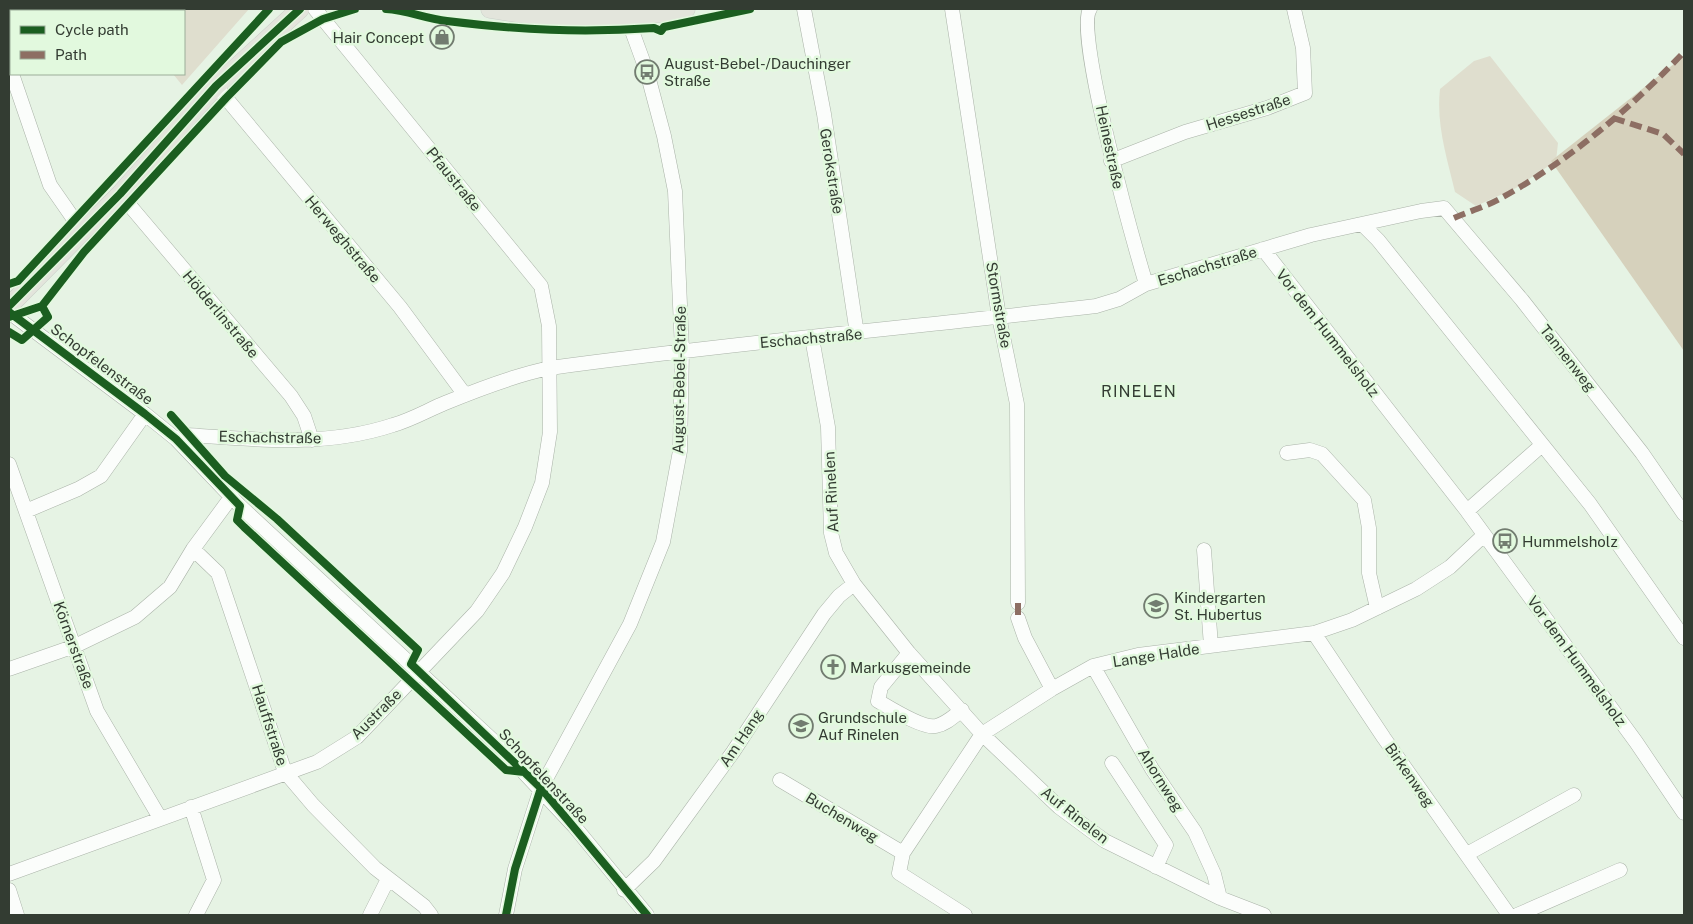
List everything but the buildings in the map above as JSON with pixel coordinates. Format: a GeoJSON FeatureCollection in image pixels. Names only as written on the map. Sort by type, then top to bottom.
{"type":"FeatureCollection","features":[{"type":"Feature","properties":{"kind":"main road"},"geometry":{"type":"LineString","coordinates":[[9,306],[120,194],[216,86],[300,9]]}},
{"type":"Feature","properties":{"kind":"main road"},"geometry":{"type":"LineString","coordinates":[[490,9],[580,17],[686,9]]}},
{"type":"Feature","properties":{"kind":"street","name":"Pfaustraße"},"geometry":{"type":"LineString","coordinates":[[315,9],[541,286],[550,326],[550,368]]}},
{"type":"Feature","properties":{"kind":"street","name":"Gerokstraße"},"geometry":{"type":"LineString","coordinates":[[804,9],[824,114],[857,334]]}},
{"type":"Feature","properties":{"kind":"street","name":"Stormstraße"},"geometry":{"type":"LineString","coordinates":[[952,9],[999,317],[1017,404],[1018,603]]}},
{"type":"Feature","properties":{"kind":"street","name":"Heinestraße"},"geometry":{"type":"LineString","coordinates":[[1090,9],[1087,14],[1087,35],[1111,161],[1146,284]]}},
{"type":"Feature","properties":{"kind":"street","name":"Hessestraße"},"geometry":{"type":"LineString","coordinates":[[1111,161],[1185,132],[1267,108],[1305,93],[1303,48],[1294,9]]}},
{"type":"Feature","properties":{"kind":"street","name":"August-Bebel-Straße"},"geometry":{"type":"LineString","coordinates":[[506,915],[515,869],[541,788],[630,624],[663,542],[680,451],[682,350],[675,191],[664,136],[647,72],[626,13]]}},
{"type":"Feature","properties":{"kind":"street"},"geometry":{"type":"LineString","coordinates":[[12,75],[50,185],[82,231]]}},
{"type":"Feature","properties":{"kind":"street","name":"Herweghstraße"},"geometry":{"type":"LineString","coordinates":[[216,86],[400,308],[464,395]]}},
{"type":"Feature","properties":{"kind":"street","name":"Hölderlinstraße"},"geometry":{"type":"LineString","coordinates":[[120,194],[291,396],[304,416],[312,440]]}},
{"type":"Feature","properties":{"kind":"street","name":"Eschachstraße"},"geometry":{"type":"LineString","coordinates":[[176,439],[188,435],[312,440],[392,426],[464,395],[532,372],[550,368],[682,350],[857,334],[1096,306],[1119,299],[1146,284],[1311,235],[1420,211],[1444,208]]}},
{"type":"Feature","properties":{"kind":"street","name":"Tannenweg"},"geometry":{"type":"LineString","coordinates":[[1444,208],[1558,346],[1642,453],[1684,514]]}},
{"type":"Feature","properties":{"kind":"street"},"geometry":{"type":"LineString","coordinates":[[1363,224],[1378,240],[1590,504],[1684,638]]}},
{"type":"Feature","properties":{"kind":"street","name":"Vor dem Hummelsholz"},"geometry":{"type":"LineString","coordinates":[[1263,249],[1467,511],[1636,742],[1684,814]]}},
{"type":"Feature","properties":{"kind":"street","name":"Schopfelenstraße"},"geometry":{"type":"LineString","coordinates":[[9,312],[146,414],[176,439],[232,496],[541,788],[624,890],[647,915]]}},
{"type":"Feature","properties":{"kind":"street","name":"Auf Rinelen"},"geometry":{"type":"LineString","coordinates":[[812,338],[828,427],[831,533],[836,553],[854,584],[909,653],[982,734],[1059,807],[1105,842],[1220,898],[1264,915]]}},
{"type":"Feature","properties":{"kind":"street","name":"Austraße"},"geometry":{"type":"LineString","coordinates":[[9,874],[317,762],[357,737],[383,712],[477,610],[503,573],[525,527],[542,483],[550,432],[550,368]]}},
{"type":"Feature","properties":{"kind":"street"},"geometry":{"type":"LineString","coordinates":[[26,511],[78,489],[101,476],[146,414]]}},
{"type":"Feature","properties":{"kind":"street"},"geometry":{"type":"LineString","coordinates":[[1467,511],[1542,444]]}},
{"type":"Feature","properties":{"kind":"street"},"geometry":{"type":"LineString","coordinates":[[1288,453],[1310,450],[1322,454],[1364,500],[1369,528],[1369,573],[1377,608]]}},
{"type":"Feature","properties":{"kind":"street","name":"Körnerstraße"},"geometry":{"type":"LineString","coordinates":[[9,464],[97,711],[160,818]]}},
{"type":"Feature","properties":{"kind":"street"},"geometry":{"type":"LineString","coordinates":[[9,669],[75,646],[135,617],[170,587],[194,549],[232,496]]}},
{"type":"Feature","properties":{"kind":"street","name":"Lange Halde"},"geometry":{"type":"LineString","coordinates":[[965,915],[899,873],[904,853],[982,734],[1052,688],[1093,666],[1138,655],[1314,633],[1352,620],[1416,589],[1450,566],[1484,536]]}},
{"type":"Feature","properties":{"kind":"street","name":"Hauffstraße"},"geometry":{"type":"LineString","coordinates":[[194,549],[218,574],[286,772],[313,805],[388,879],[424,906],[431,915]]}},
{"type":"Feature","properties":{"kind":"street"},"geometry":{"type":"LineString","coordinates":[[1204,550],[1211,646]]}},
{"type":"Feature","properties":{"kind":"street","name":"Am Hang"},"geometry":{"type":"LineString","coordinates":[[624,890],[654,861],[733,752],[824,614],[839,596],[854,584]]}},
{"type":"Feature","properties":{"kind":"street"},"geometry":{"type":"LineString","coordinates":[[1018,618],[1025,638],[1052,688]]}},
{"type":"Feature","properties":{"kind":"street","name":"Birkenweg"},"geometry":{"type":"LineString","coordinates":[[1314,633],[1384,738],[1509,915]]}},
{"type":"Feature","properties":{"kind":"street"},"geometry":{"type":"LineString","coordinates":[[909,653],[881,687],[878,701],[897,712],[933,727],[945,724],[962,710]]}},
{"type":"Feature","properties":{"kind":"street","name":"Ahornweg"},"geometry":{"type":"LineString","coordinates":[[1093,666],[1152,769],[1195,832],[1214,874],[1220,898]]}},
{"type":"Feature","properties":{"kind":"street"},"geometry":{"type":"LineString","coordinates":[[1112,763],[1166,846],[1156,867]]}},
{"type":"Feature","properties":{"kind":"street","name":"Buchenweg"},"geometry":{"type":"LineString","coordinates":[[780,780],[904,853]]}},
{"type":"Feature","properties":{"kind":"street"},"geometry":{"type":"LineString","coordinates":[[1467,854],[1574,795]]}},
{"type":"Feature","properties":{"kind":"street"},"geometry":{"type":"LineString","coordinates":[[191,807],[214,880],[196,915]]}},
{"type":"Feature","properties":{"kind":"street"},"geometry":{"type":"LineString","coordinates":[[1518,915],[1620,870]]}},
{"type":"Feature","properties":{"kind":"street"},"geometry":{"type":"LineString","coordinates":[[370,915],[388,879]]}},
{"type":"Feature","properties":{"kind":"street"},"geometry":{"type":"LineString","coordinates":[[9,890],[17,915]]}},
{"type":"Feature","properties":{"kind":"shaded area"},"geometry":{"type":"Polygon","coordinates":[[[249,9],[182,85],[174,75],[185,75],[185,10],[123,10],[249,9]]]}},
{"type":"Feature","properties":{"kind":"shaded area"},"geometry":{"type":"Polygon","coordinates":[[[1490,56],[1558,143],[1556,161],[1516,188],[1476,206],[1455,192],[1441,128],[1440,89],[1474,61],[1490,56]]]}},
{"type":"Feature","properties":{"kind":"shaded area"},"geometry":{"type":"Polygon","coordinates":[[[1684,56],[1684,351],[1551,161],[1684,56]]]}},
{"type":"Feature","properties":{"kind":"marked path"},"geometry":{"type":"LineString","coordinates":[[1454,218],[1503,197],[1553,166],[1599,131],[1643,93],[1684,52]]}},
{"type":"Feature","properties":{"kind":"marked path"},"geometry":{"type":"LineString","coordinates":[[1613,118],[1663,134],[1684,154]]}},
{"type":"Feature","properties":{"kind":"marked path"},"geometry":{"type":"LineString","coordinates":[[1018,603],[1018,618]]}},
{"type":"Feature","properties":{"kind":"cycle path"},"geometry":{"type":"LineString","coordinates":[[9,284],[18,281],[269,9]]}},
{"type":"Feature","properties":{"kind":"cycle path"},"geometry":{"type":"LineString","coordinates":[[9,306],[120,194],[216,86],[300,9]]}},
{"type":"Feature","properties":{"kind":"cycle path"},"geometry":{"type":"LineString","coordinates":[[9,317],[42,306],[84,252],[226,98],[281,42],[323,19],[355,9]]}},
{"type":"Feature","properties":{"kind":"cycle path"},"geometry":{"type":"LineString","coordinates":[[386,9],[439,20],[500,27],[550,30],[654,28],[661,31],[664,27],[750,9]]}},
{"type":"Feature","properties":{"kind":"cycle path"},"geometry":{"type":"LineString","coordinates":[[9,332],[22,340],[48,317],[42,306]]}},
{"type":"Feature","properties":{"kind":"cycle path"},"geometry":{"type":"LineString","coordinates":[[9,312],[176,439],[240,506],[237,520],[244,527],[506,770],[524,772]]}},
{"type":"Feature","properties":{"kind":"cycle path"},"geometry":{"type":"LineString","coordinates":[[171,415],[225,476],[277,519],[418,650],[411,664],[541,788],[647,915]]}},
{"type":"Feature","properties":{"kind":"cycle path"},"geometry":{"type":"LineString","coordinates":[[506,915],[515,869],[541,788]]}},
{"type":"Feature","properties":{"kind":"place","name":"Hair Concept"},"geometry":{"type":"Point","coordinates":[442,37]}},
{"type":"Feature","properties":{"kind":"place","name":"August-Bebel-/Dauchinger Straße"},"geometry":{"type":"Point","coordinates":[647,72]}},
{"type":"Feature","properties":{"kind":"place","name":"Hummelsholz"},"geometry":{"type":"Point","coordinates":[1505,541]}},
{"type":"Feature","properties":{"kind":"place","name":"Kindergarten St. Hubertus"},"geometry":{"type":"Point","coordinates":[1156,606]}},
{"type":"Feature","properties":{"kind":"place","name":"Markusgemeinde"},"geometry":{"type":"Point","coordinates":[833,667]}},
{"type":"Feature","properties":{"kind":"place","name":"Grundschule Auf Rinelen"},"geometry":{"type":"Point","coordinates":[801,726]}},
{"type":"Feature","properties":{"kind":"district","name":"RINELEN"},"geometry":{"type":"Point","coordinates":[1139,391]}}]}
